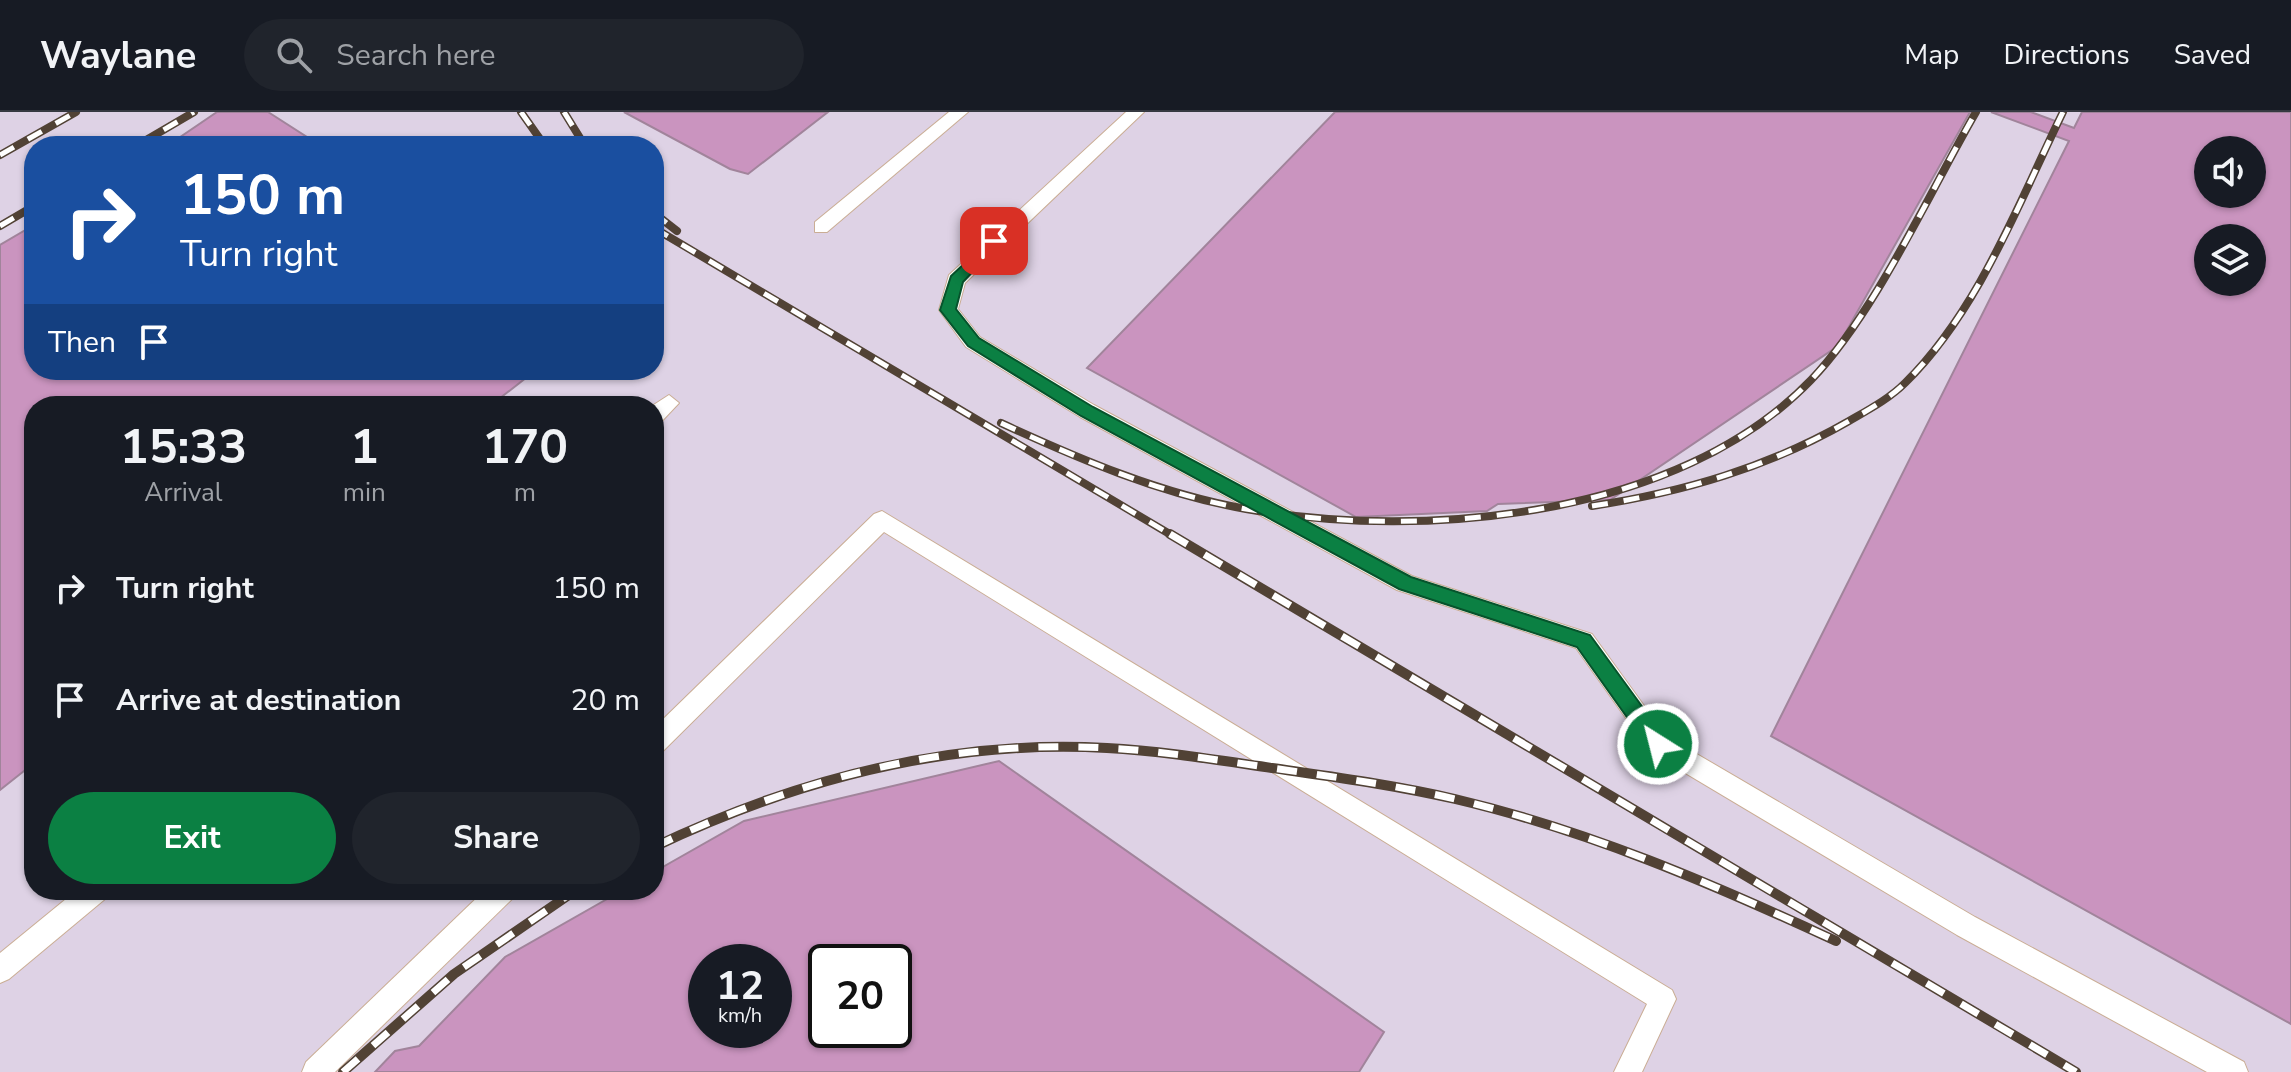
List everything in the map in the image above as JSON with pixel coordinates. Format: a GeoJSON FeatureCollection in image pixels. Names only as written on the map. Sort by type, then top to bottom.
{"type":"FeatureCollection","features":[{"type":"Feature","properties":{"kind":"lane"},"geometry":{"type":"LineString","coordinates":[[821,227],[960,112]]}},
{"type":"Feature","properties":{"kind":"lane"},"geometry":{"type":"LineString","coordinates":[[1136,112],[956,280],[948,310],[973,342],[1087,411],[1405,583],[1584,641],[1658,744],[1966,926],[2234,1072]]}},
{"type":"Feature","properties":{"kind":"lane"},"geometry":{"type":"LineString","coordinates":[[664,734],[882,520],[1663,999],[1628,1072]]}},
{"type":"Feature","properties":{"kind":"lane"},"geometry":{"type":"LineString","coordinates":[[0,970],[84,900]]}},
{"type":"Feature","properties":{"kind":"lane"},"geometry":{"type":"LineString","coordinates":[[316,1072],[493,900]]}},
{"type":"Feature","properties":{"kind":"shaded area"},"geometry":{"type":"Polygon","coordinates":[[[0,112],[2291,112],[2291,1072],[0,1072],[0,112]]]}},
{"type":"Feature","properties":{"kind":"building"},"geometry":{"type":"Polygon","coordinates":[[[217,112],[268,112],[305,136],[182,136],[217,112]]]}},
{"type":"Feature","properties":{"kind":"building"},"geometry":{"type":"Polygon","coordinates":[[[624,112],[828,112],[748,174],[730,169],[624,112]]]}},
{"type":"Feature","properties":{"kind":"building"},"geometry":{"type":"Polygon","coordinates":[[[1335,112],[1970,112],[1838,346],[1610,500],[1498,504],[1487,511],[1356,517],[1087,368],[1335,112]]]}},
{"type":"Feature","properties":{"kind":"building"},"geometry":{"type":"Polygon","coordinates":[[[1991,112],[2031,112],[2074,128],[2082,112],[2291,112],[2291,1024],[1771,736],[2069,141],[1991,112]]]}},
{"type":"Feature","properties":{"kind":"building"},"geometry":{"type":"Polygon","coordinates":[[[24,231],[24,380],[523,380],[503,396],[24,396],[24,771],[0,790],[0,245],[24,231]]]}},
{"type":"Feature","properties":{"kind":"building"},"geometry":{"type":"Polygon","coordinates":[[[999,761],[1384,1032],[1359,1072],[375,1072],[395,1051],[419,1046],[505,957],[605,900],[664,900],[664,866],[744,821],[999,761]]]}},
{"type":"Feature","properties":{"kind":"railway"},"geometry":{"type":"LineString","coordinates":[[34,136],[76,112]]}},
{"type":"Feature","properties":{"kind":"railway"},"geometry":{"type":"LineString","coordinates":[[153,136],[194,112]]}},
{"type":"Feature","properties":{"kind":"railway"},"geometry":{"type":"LineString","coordinates":[[521,112],[538,136]]}},
{"type":"Feature","properties":{"kind":"railway"},"geometry":{"type":"LineString","coordinates":[[564,112],[579,136]]}},
{"type":"Feature","properties":{"kind":"railway"},"geometry":{"type":"LineString","coordinates":[[1001,423],[1152,485],[1246,509],[1316,518],[1391,521],[1468,518],[1546,508],[1621,490],[1692,463],[1756,426],[1811,380],[1835,352],[1879,287],[1976,112]]}},
{"type":"Feature","properties":{"kind":"railway"},"geometry":{"type":"LineString","coordinates":[[1592,506],[1693,485],[1757,464],[1819,437],[1899,389],[1955,323],[1976,289],[2063,112]]}},
{"type":"Feature","properties":{"kind":"railway"},"geometry":{"type":"LineString","coordinates":[[0,155],[24,141]]}},
{"type":"Feature","properties":{"kind":"railway"},"geometry":{"type":"LineString","coordinates":[[0,226],[24,212]]}},
{"type":"Feature","properties":{"kind":"railway"},"geometry":{"type":"LineString","coordinates":[[664,221],[677,231]]}},
{"type":"Feature","properties":{"kind":"railway"},"geometry":{"type":"LineString","coordinates":[[664,234],[1173,536]]}},
{"type":"Feature","properties":{"kind":"railway"},"geometry":{"type":"LineString","coordinates":[[1170,534],[2076,1072]]}},
{"type":"Feature","properties":{"kind":"railway"},"geometry":{"type":"LineString","coordinates":[[664,843],[818,783],[932,757],[1048,747],[1128,749],[1364,782],[1432,794],[1504,812],[1649,860],[1836,941]]}},
{"type":"Feature","properties":{"kind":"railway"},"geometry":{"type":"LineString","coordinates":[[343,1072],[454,974],[561,900]]}},
{"type":"Feature","properties":{"kind":"route"},"geometry":{"type":"LineString","coordinates":[[994,241],[956,280],[948,310],[973,342],[1087,411],[1405,583],[1584,641],[1658,744]]}}]}
